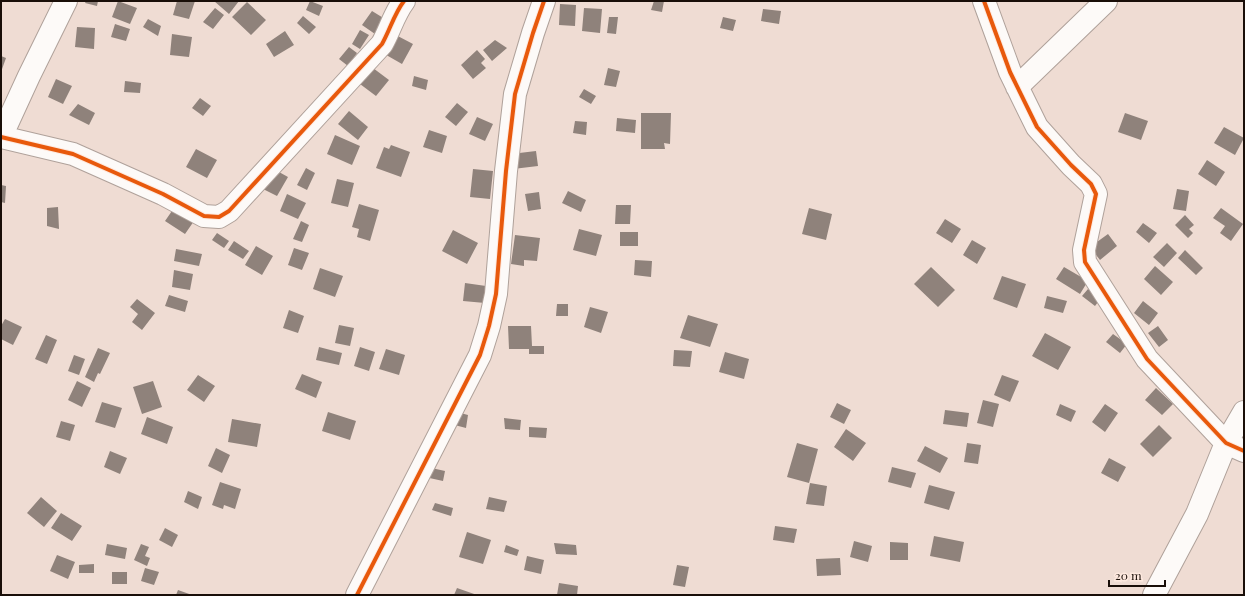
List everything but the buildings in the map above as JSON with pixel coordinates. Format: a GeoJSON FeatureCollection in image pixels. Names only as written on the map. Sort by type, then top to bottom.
{"type":"FeatureCollection","features":[{"type":"Feature","properties":{"kind":"street"},"geometry":{"type":"LineString","coordinates":[[66,1],[1,137],[73,154],[163,194],[204,216],[219,217],[228,211],[382,44],[390,30],[398,8],[404,1]]}},
{"type":"Feature","properties":{"kind":"street"},"geometry":{"type":"LineString","coordinates":[[358,595],[480,355],[489,326],[496,294],[506,171],[516,94],[533,33],[544,1]]}},
{"type":"Feature","properties":{"kind":"street"},"geometry":{"type":"LineString","coordinates":[[984,1],[1010,72],[1037,126],[1071,166],[1091,184],[1096,194],[1084,250],[1085,262],[1147,359],[1235,447]]}},
{"type":"Feature","properties":{"kind":"street"},"geometry":{"type":"LineString","coordinates":[[1017,87],[1106,1]]}},
{"type":"Feature","properties":{"kind":"street"},"geometry":{"type":"LineString","coordinates":[[1154,595],[1235,447],[1244,412]]}},
{"type":"Feature","properties":{"kind":"cycle path"},"geometry":{"type":"LineString","coordinates":[[1,137],[73,154],[163,194],[204,216],[219,217],[229,211],[382,44],[397,11],[404,1]]}},
{"type":"Feature","properties":{"kind":"cycle path"},"geometry":{"type":"LineString","coordinates":[[357,595],[480,355],[489,326],[496,294],[506,171],[515,94],[544,1]]}},
{"type":"Feature","properties":{"kind":"cycle path"},"geometry":{"type":"LineString","coordinates":[[984,1],[1010,72],[1037,127],[1071,165],[1091,184],[1096,194],[1084,250],[1085,262],[1147,359],[1226,443],[1244,451]]}}]}
